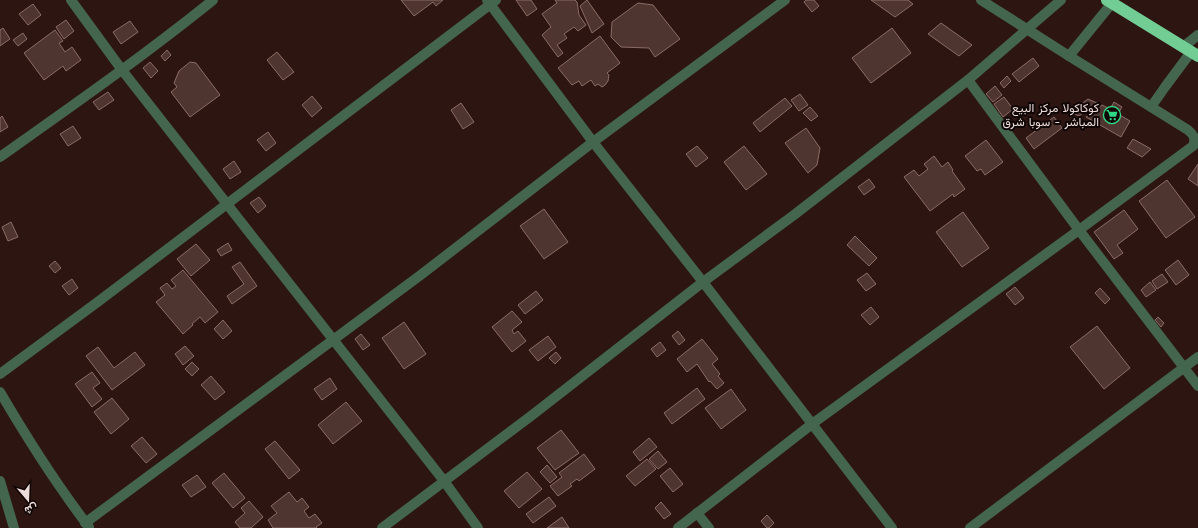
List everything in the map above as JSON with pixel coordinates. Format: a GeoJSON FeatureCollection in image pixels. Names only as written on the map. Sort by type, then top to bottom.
{"type":"FeatureCollection","features":[{"type":"Feature","properties":{"kind":"highway"},"geometry":{"type":"LineString","coordinates":[[1110,2],[1191,52]]}},
{"type":"Feature","properties":{"kind":"street"},"geometry":{"type":"LineString","coordinates":[[71,0],[122,70],[444,481],[478,528]]}},
{"type":"Feature","properties":{"kind":"street"},"geometry":{"type":"LineString","coordinates":[[0,157],[122,70],[214,0]]}},
{"type":"Feature","properties":{"kind":"street"},"geometry":{"type":"LineString","coordinates":[[0,392],[24,433],[87,526],[422,274],[593,142],[785,0]]}},
{"type":"Feature","properties":{"kind":"street"},"geometry":{"type":"LineString","coordinates":[[678,528],[812,424],[1193,146],[1195,142],[1192,133],[981,0]]}},
{"type":"Feature","properties":{"kind":"street"},"geometry":{"type":"LineString","coordinates":[[382,528],[531,416],[703,282],[794,215],[968,80],[1060,0]]}},
{"type":"Feature","properties":{"kind":"street"},"geometry":{"type":"LineString","coordinates":[[0,374],[99,301],[491,1],[593,142],[703,282],[892,528]]}},
{"type":"Feature","properties":{"kind":"street"},"geometry":{"type":"LineString","coordinates":[[1069,56],[1110,2]]}},
{"type":"Feature","properties":{"kind":"street"},"geometry":{"type":"LineString","coordinates":[[1151,108],[1191,52],[1198,35]]}},
{"type":"Feature","properties":{"kind":"street"},"geometry":{"type":"LineString","coordinates":[[968,80],[1079,230],[1198,386]]}},
{"type":"Feature","properties":{"kind":"street"},"geometry":{"type":"LineString","coordinates":[[970,528],[1198,357]]}},
{"type":"Feature","properties":{"kind":"street"},"geometry":{"type":"LineString","coordinates":[[0,480],[14,528]]}},
{"type":"Feature","properties":{"kind":"street"},"geometry":{"type":"LineString","coordinates":[[697,513],[709,528]]}},
{"type":"Feature","properties":{"kind":"building"},"geometry":{"type":"Polygon","coordinates":[[[401,0],[443,0],[436,6],[433,2],[414,16],[401,0]]]}},
{"type":"Feature","properties":{"kind":"building"},"geometry":{"type":"Polygon","coordinates":[[[516,0],[531,0],[537,9],[527,16],[516,0]]]}},
{"type":"Feature","properties":{"kind":"building"},"geometry":{"type":"Polygon","coordinates":[[[555,0],[575,0],[577,2],[579,15],[586,25],[578,31],[574,27],[564,34],[567,38],[557,45],[563,53],[558,57],[542,35],[551,27],[542,14],[557,3],[555,0]]]}},
{"type":"Feature","properties":{"kind":"building"},"geometry":{"type":"Polygon","coordinates":[[[587,0],[604,24],[592,33],[580,6],[587,0]]]}},
{"type":"Feature","properties":{"kind":"building"},"geometry":{"type":"Polygon","coordinates":[[[806,0],[814,0],[819,6],[812,12],[804,2],[806,0]]]}},
{"type":"Feature","properties":{"kind":"building"},"geometry":{"type":"Polygon","coordinates":[[[871,0],[908,0],[913,4],[895,17],[871,0]]]}},
{"type":"Feature","properties":{"kind":"building"},"geometry":{"type":"Polygon","coordinates":[[[638,3],[653,5],[680,39],[655,57],[649,48],[621,47],[611,37],[612,22],[638,3]]]}},
{"type":"Feature","properties":{"kind":"building"},"geometry":{"type":"Polygon","coordinates":[[[33,4],[41,15],[28,25],[19,14],[33,4]]]}},
{"type":"Feature","properties":{"kind":"building"},"geometry":{"type":"Polygon","coordinates":[[[66,20],[74,31],[64,39],[56,27],[66,20]]]}},
{"type":"Feature","properties":{"kind":"building"},"geometry":{"type":"Polygon","coordinates":[[[130,21],[138,32],[121,44],[113,32],[130,21]]]}},
{"type":"Feature","properties":{"kind":"building"},"geometry":{"type":"Polygon","coordinates":[[[941,23],[972,45],[959,56],[928,34],[941,23]]]}},
{"type":"Feature","properties":{"kind":"building"},"geometry":{"type":"Polygon","coordinates":[[[3,28],[10,39],[0,46],[0,30],[3,28]]]}},
{"type":"Feature","properties":{"kind":"building"},"geometry":{"type":"Polygon","coordinates":[[[892,28],[911,53],[871,83],[852,58],[892,28]]]}},
{"type":"Feature","properties":{"kind":"building"},"geometry":{"type":"Polygon","coordinates":[[[55,30],[63,41],[59,43],[65,52],[72,47],[81,60],[66,71],[63,66],[44,80],[24,53],[55,30]]]}},
{"type":"Feature","properties":{"kind":"building"},"geometry":{"type":"Polygon","coordinates":[[[23,33],[27,39],[18,46],[13,40],[23,33]]]}},
{"type":"Feature","properties":{"kind":"building"},"geometry":{"type":"Polygon","coordinates":[[[600,36],[620,63],[607,73],[609,75],[608,81],[602,87],[598,84],[595,86],[591,80],[582,86],[579,81],[572,85],[558,68],[600,36]]]}},
{"type":"Feature","properties":{"kind":"building"},"geometry":{"type":"Polygon","coordinates":[[[167,50],[171,55],[165,61],[161,56],[167,50]]]}},
{"type":"Feature","properties":{"kind":"building"},"geometry":{"type":"Polygon","coordinates":[[[277,52],[294,72],[283,80],[267,60],[277,52]]]}},
{"type":"Feature","properties":{"kind":"building"},"geometry":{"type":"Polygon","coordinates":[[[1033,58],[1039,66],[1019,82],[1012,74],[1033,58]]]}},
{"type":"Feature","properties":{"kind":"building"},"geometry":{"type":"Polygon","coordinates":[[[150,62],[158,71],[151,78],[143,68],[150,62]]]}},
{"type":"Feature","properties":{"kind":"building"},"geometry":{"type":"Polygon","coordinates":[[[190,62],[196,63],[220,95],[190,117],[171,92],[177,87],[174,83],[179,71],[190,62]]]}},
{"type":"Feature","properties":{"kind":"building"},"geometry":{"type":"Polygon","coordinates":[[[1007,76],[1011,81],[1004,88],[1000,83],[1007,76]]]}},
{"type":"Feature","properties":{"kind":"building"},"geometry":{"type":"Polygon","coordinates":[[[995,86],[1002,95],[993,102],[986,94],[995,86]]]}},
{"type":"Feature","properties":{"kind":"building"},"geometry":{"type":"Polygon","coordinates":[[[108,92],[114,100],[99,110],[93,102],[108,92]]]}},
{"type":"Feature","properties":{"kind":"building"},"geometry":{"type":"Polygon","coordinates":[[[800,94],[808,105],[799,111],[791,100],[800,94]]]}},
{"type":"Feature","properties":{"kind":"building"},"geometry":{"type":"Polygon","coordinates":[[[312,96],[322,108],[312,117],[302,105],[312,96]]]}},
{"type":"Feature","properties":{"kind":"building"},"geometry":{"type":"Polygon","coordinates":[[[1004,97],[1013,109],[1003,117],[994,104],[1004,97]]]}},
{"type":"Feature","properties":{"kind":"building"},"geometry":{"type":"Polygon","coordinates":[[[785,98],[792,106],[760,132],[753,123],[785,98]]]}},
{"type":"Feature","properties":{"kind":"building"},"geometry":{"type":"Polygon","coordinates":[[[1088,99],[1097,103],[1079,116],[1071,112],[1088,99]]]}},
{"type":"Feature","properties":{"kind":"building"},"geometry":{"type":"Polygon","coordinates":[[[1114,102],[1122,107],[1118,114],[1130,121],[1121,137],[1086,117],[1102,105],[1110,109],[1114,102]]]}},
{"type":"Feature","properties":{"kind":"building"},"geometry":{"type":"Polygon","coordinates":[[[461,103],[474,122],[463,129],[451,110],[461,103]]]}},
{"type":"Feature","properties":{"kind":"building"},"geometry":{"type":"Polygon","coordinates":[[[810,107],[818,116],[811,121],[803,113],[810,107]]]}},
{"type":"Feature","properties":{"kind":"building"},"geometry":{"type":"Polygon","coordinates":[[[2,116],[8,127],[0,132],[0,118],[2,116]]]}},
{"type":"Feature","properties":{"kind":"building"},"geometry":{"type":"Polygon","coordinates":[[[1054,117],[1062,128],[1034,149],[1026,138],[1054,117]]]}},
{"type":"Feature","properties":{"kind":"building"},"geometry":{"type":"Polygon","coordinates":[[[73,126],[81,138],[68,146],[60,134],[73,126]]]}},
{"type":"Feature","properties":{"kind":"building"},"geometry":{"type":"Polygon","coordinates":[[[806,128],[820,148],[817,165],[808,173],[785,143],[806,128]]]}},
{"type":"Feature","properties":{"kind":"building"},"geometry":{"type":"Polygon","coordinates":[[[268,132],[276,143],[266,151],[257,140],[268,132]]]}},
{"type":"Feature","properties":{"kind":"building"},"geometry":{"type":"Polygon","coordinates":[[[1133,139],[1151,149],[1142,157],[1127,148],[1133,139]]]}},
{"type":"Feature","properties":{"kind":"building"},"geometry":{"type":"Polygon","coordinates":[[[986,140],[1003,162],[985,175],[981,169],[977,171],[965,156],[986,140]]]}},
{"type":"Feature","properties":{"kind":"building"},"geometry":{"type":"Polygon","coordinates":[[[697,146],[708,158],[696,167],[686,154],[697,146]]]}},
{"type":"Feature","properties":{"kind":"building"},"geometry":{"type":"Polygon","coordinates":[[[744,146],[767,174],[746,190],[724,162],[744,146]]]}},
{"type":"Feature","properties":{"kind":"building"},"geometry":{"type":"Polygon","coordinates":[[[934,156],[942,167],[948,162],[953,170],[952,171],[965,189],[954,197],[953,194],[930,211],[904,177],[914,170],[919,176],[928,169],[924,164],[934,156]]]}},
{"type":"Feature","properties":{"kind":"building"},"geometry":{"type":"Polygon","coordinates":[[[234,161],[241,172],[230,179],[223,169],[234,161]]]}},
{"type":"Feature","properties":{"kind":"building"},"geometry":{"type":"Polygon","coordinates":[[[1198,164],[1198,186],[1188,179],[1198,164]]]}},
{"type":"Feature","properties":{"kind":"building"},"geometry":{"type":"Polygon","coordinates":[[[869,179],[875,187],[864,195],[858,187],[869,179]]]}},
{"type":"Feature","properties":{"kind":"building"},"geometry":{"type":"Polygon","coordinates":[[[1167,180],[1195,217],[1166,238],[1139,201],[1167,180]]]}},
{"type":"Feature","properties":{"kind":"building"},"geometry":{"type":"Polygon","coordinates":[[[259,197],[266,206],[258,213],[250,203],[259,197]]]}},
{"type":"Feature","properties":{"kind":"building"},"geometry":{"type":"Polygon","coordinates":[[[544,209],[568,242],[544,259],[520,226],[544,209]]]}},
{"type":"Feature","properties":{"kind":"building"},"geometry":{"type":"Polygon","coordinates":[[[1124,210],[1138,229],[1117,245],[1123,253],[1114,259],[1094,232],[1124,210]]]}},
{"type":"Feature","properties":{"kind":"building"},"geometry":{"type":"Polygon","coordinates":[[[963,212],[989,248],[962,267],[936,232],[963,212]]]}},
{"type":"Feature","properties":{"kind":"building"},"geometry":{"type":"Polygon","coordinates":[[[11,222],[18,237],[8,241],[2,227],[11,222]]]}},
{"type":"Feature","properties":{"kind":"building"},"geometry":{"type":"Polygon","coordinates":[[[855,236],[877,258],[869,266],[847,245],[855,236]]]}},
{"type":"Feature","properties":{"kind":"building"},"geometry":{"type":"Polygon","coordinates":[[[228,243],[232,250],[221,256],[217,250],[228,243]]]}},
{"type":"Feature","properties":{"kind":"building"},"geometry":{"type":"Polygon","coordinates":[[[196,244],[210,260],[191,276],[177,259],[196,244]]]}},
{"type":"Feature","properties":{"kind":"building"},"geometry":{"type":"Polygon","coordinates":[[[1178,260],[1189,275],[1176,285],[1165,270],[1178,260]]]}},
{"type":"Feature","properties":{"kind":"building"},"geometry":{"type":"Polygon","coordinates":[[[55,261],[61,268],[55,273],[49,266],[55,261]]]}},
{"type":"Feature","properties":{"kind":"building"},"geometry":{"type":"Polygon","coordinates":[[[240,262],[257,286],[232,304],[227,296],[244,284],[232,267],[240,262]]]}},
{"type":"Feature","properties":{"kind":"building"},"geometry":{"type":"Polygon","coordinates":[[[183,270],[218,312],[205,323],[200,317],[183,334],[156,302],[165,295],[160,288],[167,283],[172,289],[176,286],[171,280],[183,270]]]}},
{"type":"Feature","properties":{"kind":"building"},"geometry":{"type":"Polygon","coordinates":[[[867,273],[876,284],[866,291],[857,280],[867,273]]]}},
{"type":"Feature","properties":{"kind":"building"},"geometry":{"type":"Polygon","coordinates":[[[1162,274],[1168,282],[1157,289],[1152,281],[1162,274]]]}},
{"type":"Feature","properties":{"kind":"building"},"geometry":{"type":"Polygon","coordinates":[[[72,279],[78,288],[69,295],[62,286],[72,279]]]}},
{"type":"Feature","properties":{"kind":"building"},"geometry":{"type":"Polygon","coordinates":[[[1150,282],[1156,290],[1146,297],[1141,290],[1150,282]]]}},
{"type":"Feature","properties":{"kind":"building"},"geometry":{"type":"Polygon","coordinates":[[[1015,287],[1024,298],[1015,305],[1006,294],[1015,287]]]}},
{"type":"Feature","properties":{"kind":"building"},"geometry":{"type":"Polygon","coordinates":[[[1100,288],[1110,299],[1105,304],[1095,293],[1100,288]]]}},
{"type":"Feature","properties":{"kind":"building"},"geometry":{"type":"Polygon","coordinates":[[[536,291],[543,300],[525,314],[518,305],[536,291]]]}},
{"type":"Feature","properties":{"kind":"building"},"geometry":{"type":"Polygon","coordinates":[[[871,307],[879,317],[870,325],[861,315],[871,307]]]}},
{"type":"Feature","properties":{"kind":"building"},"geometry":{"type":"Polygon","coordinates":[[[512,311],[522,322],[512,330],[514,334],[518,331],[526,341],[512,352],[492,327],[512,311]]]}},
{"type":"Feature","properties":{"kind":"building"},"geometry":{"type":"Polygon","coordinates":[[[1158,317],[1164,323],[1161,327],[1155,320],[1158,317]]]}},
{"type":"Feature","properties":{"kind":"building"},"geometry":{"type":"Polygon","coordinates":[[[223,320],[232,331],[223,339],[214,329],[223,320]]]}},
{"type":"Feature","properties":{"kind":"building"},"geometry":{"type":"Polygon","coordinates":[[[404,322],[426,354],[404,369],[382,338],[404,322]]]}},
{"type":"Feature","properties":{"kind":"building"},"geometry":{"type":"Polygon","coordinates":[[[1097,326],[1130,368],[1104,389],[1070,347],[1097,326]]]}},
{"type":"Feature","properties":{"kind":"building"},"geometry":{"type":"Polygon","coordinates":[[[678,331],[685,340],[679,345],[672,336],[678,331]]]}},
{"type":"Feature","properties":{"kind":"building"},"geometry":{"type":"Polygon","coordinates":[[[361,334],[370,345],[363,350],[355,339],[361,334]]]}},
{"type":"Feature","properties":{"kind":"building"},"geometry":{"type":"Polygon","coordinates":[[[548,336],[556,347],[538,361],[529,350],[548,336]]]}},
{"type":"Feature","properties":{"kind":"building"},"geometry":{"type":"Polygon","coordinates":[[[702,339],[718,359],[712,364],[720,374],[718,376],[724,383],[717,389],[710,381],[709,382],[697,364],[687,372],[677,359],[702,339]]]}},
{"type":"Feature","properties":{"kind":"building"},"geometry":{"type":"Polygon","coordinates":[[[660,342],[666,350],[657,357],[651,349],[660,342]]]}},
{"type":"Feature","properties":{"kind":"building"},"geometry":{"type":"Polygon","coordinates":[[[185,346],[194,356],[183,365],[175,354],[185,346]]]}},
{"type":"Feature","properties":{"kind":"building"},"geometry":{"type":"Polygon","coordinates":[[[98,347],[114,368],[135,352],[145,365],[112,390],[86,356],[98,347]]]}},
{"type":"Feature","properties":{"kind":"building"},"geometry":{"type":"Polygon","coordinates":[[[556,352],[561,358],[555,364],[549,358],[556,352]]]}},
{"type":"Feature","properties":{"kind":"building"},"geometry":{"type":"Polygon","coordinates":[[[192,362],[199,369],[192,376],[185,369],[192,362]]]}},
{"type":"Feature","properties":{"kind":"building"},"geometry":{"type":"Polygon","coordinates":[[[92,372],[100,383],[93,388],[102,399],[92,407],[75,384],[92,372]]]}},
{"type":"Feature","properties":{"kind":"building"},"geometry":{"type":"Polygon","coordinates":[[[211,376],[225,392],[215,400],[201,385],[211,376]]]}},
{"type":"Feature","properties":{"kind":"building"},"geometry":{"type":"Polygon","coordinates":[[[330,378],[337,389],[322,400],[314,389],[330,378]]]}},
{"type":"Feature","properties":{"kind":"building"},"geometry":{"type":"Polygon","coordinates":[[[697,388],[705,399],[672,424],[664,413],[697,388]]]}},
{"type":"Feature","properties":{"kind":"building"},"geometry":{"type":"Polygon","coordinates":[[[731,389],[746,410],[721,429],[705,408],[731,389]]]}},
{"type":"Feature","properties":{"kind":"building"},"geometry":{"type":"Polygon","coordinates":[[[112,398],[129,419],[111,434],[94,412],[112,398]]]}},
{"type":"Feature","properties":{"kind":"building"},"geometry":{"type":"Polygon","coordinates":[[[346,402],[362,421],[333,444],[318,425],[346,402]]]}},
{"type":"Feature","properties":{"kind":"building"},"geometry":{"type":"Polygon","coordinates":[[[561,430],[579,453],[555,470],[537,448],[561,430]]]}},
{"type":"Feature","properties":{"kind":"building"},"geometry":{"type":"Polygon","coordinates":[[[142,437],[157,454],[146,463],[131,446],[142,437]]]}},
{"type":"Feature","properties":{"kind":"building"},"geometry":{"type":"Polygon","coordinates":[[[649,438],[657,447],[640,461],[633,452],[649,438]]]}},
{"type":"Feature","properties":{"kind":"building"},"geometry":{"type":"Polygon","coordinates":[[[275,441],[300,470],[289,479],[265,449],[275,441]]]}},
{"type":"Feature","properties":{"kind":"building"},"geometry":{"type":"Polygon","coordinates":[[[658,451],[667,462],[658,469],[649,459],[658,451]]]}},
{"type":"Feature","properties":{"kind":"building"},"geometry":{"type":"Polygon","coordinates":[[[584,454],[595,469],[579,481],[577,479],[570,484],[572,486],[558,496],[550,486],[562,477],[559,473],[584,454]]]}},
{"type":"Feature","properties":{"kind":"building"},"geometry":{"type":"Polygon","coordinates":[[[647,459],[656,469],[635,486],[626,476],[647,459]]]}},
{"type":"Feature","properties":{"kind":"building"},"geometry":{"type":"Polygon","coordinates":[[[547,465],[557,477],[550,483],[540,472],[547,465]]]}},
{"type":"Feature","properties":{"kind":"building"},"geometry":{"type":"Polygon","coordinates":[[[670,468],[683,484],[673,492],[660,476],[670,468]]]}},
{"type":"Feature","properties":{"kind":"building"},"geometry":{"type":"Polygon","coordinates":[[[527,472],[542,489],[519,508],[504,491],[527,472]]]}},
{"type":"Feature","properties":{"kind":"building"},"geometry":{"type":"Polygon","coordinates":[[[224,473],[245,498],[233,508],[212,483],[224,473]]]}},
{"type":"Feature","properties":{"kind":"building"},"geometry":{"type":"Polygon","coordinates":[[[197,475],[206,487],[191,497],[182,485],[197,475]]]}},
{"type":"Feature","properties":{"kind":"building"},"geometry":{"type":"Polygon","coordinates":[[[289,492],[297,502],[302,498],[309,507],[304,511],[309,518],[315,514],[322,523],[316,527],[317,528],[273,528],[268,520],[277,513],[271,506],[289,492]]]}},
{"type":"Feature","properties":{"kind":"building"},"geometry":{"type":"Polygon","coordinates":[[[549,497],[556,506],[533,523],[526,514],[549,497]]]}},
{"type":"Feature","properties":{"kind":"building"},"geometry":{"type":"Polygon","coordinates":[[[249,501],[263,517],[251,528],[240,528],[235,522],[245,513],[241,508],[249,501]]]}},
{"type":"Feature","properties":{"kind":"building"},"geometry":{"type":"Polygon","coordinates":[[[661,502],[671,514],[664,519],[655,508],[661,502]]]}},
{"type":"Feature","properties":{"kind":"building"},"geometry":{"type":"Polygon","coordinates":[[[767,515],[774,523],[769,528],[767,528],[761,521],[767,515]]]}},
{"type":"Feature","properties":{"kind":"building"},"geometry":{"type":"Polygon","coordinates":[[[562,517],[569,528],[547,528],[562,517]]]}},
{"type":"Feature","properties":{"kind":"place","name":"كوكاكولا مركز البيع المباشر - سوبا شرق"},"geometry":{"type":"Point","coordinates":[1112,115]}}]}
